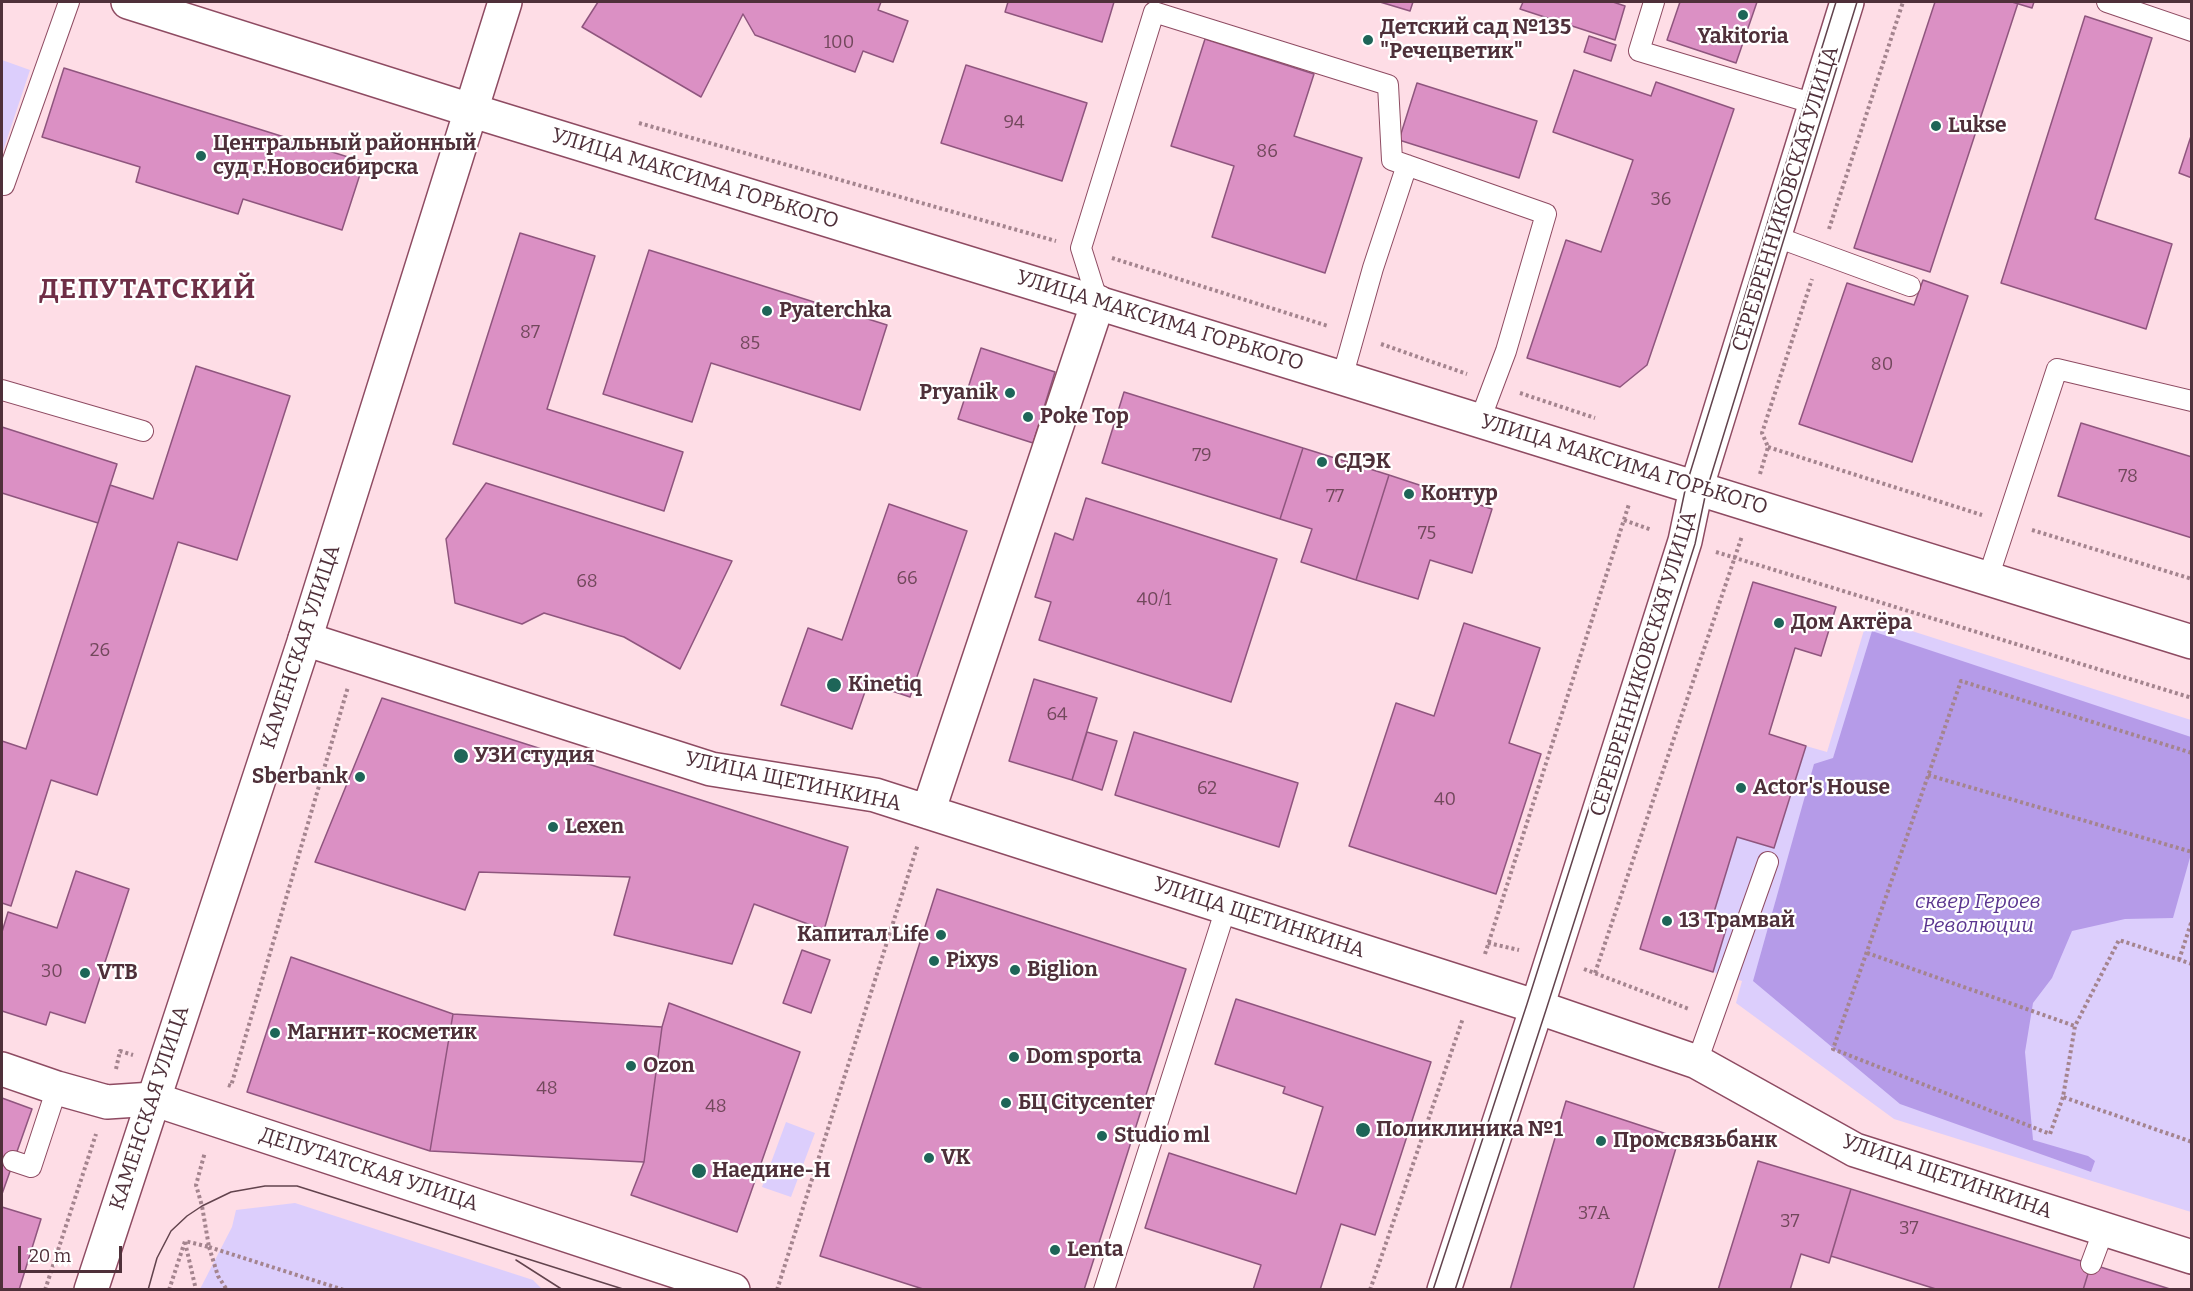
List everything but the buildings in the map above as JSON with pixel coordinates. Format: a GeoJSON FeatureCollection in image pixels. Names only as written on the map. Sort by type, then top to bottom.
{"type":"FeatureCollection","features":[{"type":"Feature","properties":{"kind":"street","name":"УЛИЦА МАКСИМА ГОРЬКОГО"},"geometry":{"type":"LineString","coordinates":[[128,2],[470,110],[1480,420],[2192,642]]}},
{"type":"Feature","properties":{"kind":"street","name":"КАМЕНСКАЯ УЛИЦА"},"geometry":{"type":"LineString","coordinates":[[91,1290],[305,639],[505,2]]}},
{"type":"Feature","properties":{"kind":"street","name":"СЕРЕБРЕННИКОВСКАЯ УЛИЦА"},"geometry":{"type":"LineString","coordinates":[[1444,1290],[1538,1007],[1681,552],[1696,489],[1847,2]]}},
{"type":"Feature","properties":{"kind":"street"},"geometry":{"type":"LineString","coordinates":[[928,812],[1098,302]]}},
{"type":"Feature","properties":{"kind":"street","name":"УЛИЦА ЩЕТИНКИНА"},"geometry":{"type":"LineString","coordinates":[[305,639],[711,769],[875,795],[1538,1007],[1697,1062],[1855,1150],[2192,1257]]}},
{"type":"Feature","properties":{"kind":"street","name":"ДЕПУТАТСКАЯ УЛИЦА"},"geometry":{"type":"LineString","coordinates":[[2,1069],[107,1102],[153,1099],[733,1290]]}},
{"type":"Feature","properties":{"kind":"lane"},"geometry":{"type":"LineString","coordinates":[[4,185],[69,2]]}},
{"type":"Feature","properties":{"kind":"lane"},"geometry":{"type":"LineString","coordinates":[[1654,2],[1639,51],[1815,104]]}},
{"type":"Feature","properties":{"kind":"lane"},"geometry":{"type":"LineString","coordinates":[[2107,2],[2192,32]]}},
{"type":"Feature","properties":{"kind":"lane"},"geometry":{"type":"LineString","coordinates":[[1098,302],[1081,248],[1155,7],[1388,85],[1392,160],[1546,214],[1506,351],[1480,420]]}},
{"type":"Feature","properties":{"kind":"lane"},"geometry":{"type":"LineString","coordinates":[[1342,378],[1372,268],[1407,165]]}},
{"type":"Feature","properties":{"kind":"lane"},"geometry":{"type":"LineString","coordinates":[[1774,236],[1910,286]]}},
{"type":"Feature","properties":{"kind":"lane"},"geometry":{"type":"LineString","coordinates":[[1988,578],[2057,369],[2192,401]]}},
{"type":"Feature","properties":{"kind":"lane"},"geometry":{"type":"LineString","coordinates":[[2,390],[143,431]]}},
{"type":"Feature","properties":{"kind":"lane"},"geometry":{"type":"LineString","coordinates":[[1697,1062],[1768,862]]}},
{"type":"Feature","properties":{"kind":"lane"},"geometry":{"type":"LineString","coordinates":[[1104,1290],[1226,908]]}},
{"type":"Feature","properties":{"kind":"lane"},"geometry":{"type":"LineString","coordinates":[[13,1161],[31,1167],[57,1088]]}},
{"type":"Feature","properties":{"kind":"lane"},"geometry":{"type":"LineString","coordinates":[[2091,1264],[2104,1229]]}},
{"type":"Feature","properties":{"kind":"path"},"geometry":{"type":"LineString","coordinates":[[1370,1290],[1474,987],[1640,471]]}},
{"type":"Feature","properties":{"kind":"path"},"geometry":{"type":"LineString","coordinates":[[1709,1028],[1692,1010],[1595,973],[1735,558],[2192,698]]}},
{"type":"Feature","properties":{"kind":"path"},"geometry":{"type":"LineString","coordinates":[[2192,753],[1961,681],[1833,1049],[2050,1134],[2062,1097],[2075,1026],[2119,940],[2192,964]]}},
{"type":"Feature","properties":{"kind":"path"},"geometry":{"type":"LineString","coordinates":[[220,1082],[231,1086],[345,698]]}},
{"type":"Feature","properties":{"kind":"path"},"geometry":{"type":"LineString","coordinates":[[1928,775],[2192,852]]}},
{"type":"Feature","properties":{"kind":"path"},"geometry":{"type":"LineString","coordinates":[[777,1290],[928,812]]}},
{"type":"Feature","properties":{"kind":"path"},"geometry":{"type":"LineString","coordinates":[[2179,960],[2192,920]]}},
{"type":"Feature","properties":{"kind":"path"},"geometry":{"type":"LineString","coordinates":[[1867,953],[2075,1026]]}},
{"type":"Feature","properties":{"kind":"path"},"geometry":{"type":"LineString","coordinates":[[45,1290],[107,1102],[120,1051],[164,1065]]}},
{"type":"Feature","properties":{"kind":"path"},"geometry":{"type":"LineString","coordinates":[[2062,1097],[2192,1142]]}},
{"type":"Feature","properties":{"kind":"path"},"geometry":{"type":"LineString","coordinates":[[201,1206],[209,1247],[218,1276],[227,1290]]}},
{"type":"Feature","properties":{"kind":"path"},"geometry":{"type":"LineString","coordinates":[[185,1241],[344,1290]]}},
{"type":"Feature","properties":{"kind":"path"},"geometry":{"type":"LineString","coordinates":[[170,1290],[185,1241]]}},
{"type":"Feature","properties":{"kind":"path"},"geometry":{"type":"LineString","coordinates":[[185,1241],[196,1290]]}},
{"type":"Feature","properties":{"kind":"green space"},"geometry":{"type":"Polygon","coordinates":[[[2,60],[30,70],[2,154],[2,60]]]}},
{"type":"Feature","properties":{"kind":"green space","name":"сквер Героев Революции"},"geometry":{"type":"Polygon","coordinates":[[[1868,617],[2191,720],[2191,1212],[1894,1119],[1736,1003],[1742,981],[1713,972],[1727,927],[1711,922],[1737,837],[1774,848],[1806,746],[1827,752],[1868,617]]]}},
{"type":"Feature","properties":{"kind":"green space","name":"сквер Героев Революции"},"geometry":{"type":"Polygon","coordinates":[[[1872,631],[2191,737],[2191,854],[2173,918],[2125,919],[2072,931],[2052,978],[2033,1003],[2025,1052],[2033,1140],[2088,1156],[2095,1161],[2091,1172],[1900,1104],[1753,981],[1814,764],[1833,758],[1872,631]]]}},
{"type":"Feature","properties":{"kind":"green space"},"geometry":{"type":"Polygon","coordinates":[[[786,1122],[815,1133],[791,1197],[762,1187],[786,1122]]]}},
{"type":"Feature","properties":{"kind":"green space"},"geometry":{"type":"Polygon","coordinates":[[[295,1203],[533,1280],[542,1289],[200,1289],[232,1227],[236,1210],[295,1203]]]}},
{"type":"Feature","properties":{"kind":"tram line"},"geometry":{"type":"LineString","coordinates":[[1433,1290],[1527,1004],[1675,537],[1686,486],[1836,2]]}},
{"type":"Feature","properties":{"kind":"tram line"},"geometry":{"type":"LineString","coordinates":[[1455,1290],[1695,544],[1706,492],[1857,2]]}},
{"type":"Feature","properties":{"kind":"tram line"},"geometry":{"type":"LineString","coordinates":[[148,1290],[157,1258],[171,1231],[187,1216],[231,1192],[265,1186],[297,1186],[626,1290]]}},
{"type":"Feature","properties":{"kind":"tram line"},"geometry":{"type":"LineString","coordinates":[[516,1260],[563,1290]]}},
{"type":"Feature","properties":{"kind":"place","name":"Yakitoria"},"geometry":{"type":"Point","coordinates":[1743,15]}},
{"type":"Feature","properties":{"kind":"place","name":"Детский сад №135 \"Речецветик\""},"geometry":{"type":"Point","coordinates":[1368,40]}},
{"type":"Feature","properties":{"kind":"place","name":"Lukse"},"geometry":{"type":"Point","coordinates":[1936,126]}},
{"type":"Feature","properties":{"kind":"place","name":"Центральный районный суд г.Новосибирска"},"geometry":{"type":"Point","coordinates":[201,156]}},
{"type":"Feature","properties":{"kind":"place","name":"Pyaterchka"},"geometry":{"type":"Point","coordinates":[767,311]}},
{"type":"Feature","properties":{"kind":"place","name":"Pryanik"},"geometry":{"type":"Point","coordinates":[1010,393]}},
{"type":"Feature","properties":{"kind":"place","name":"Poke Top"},"geometry":{"type":"Point","coordinates":[1028,417]}},
{"type":"Feature","properties":{"kind":"place","name":"СДЭК"},"geometry":{"type":"Point","coordinates":[1322,462]}},
{"type":"Feature","properties":{"kind":"place","name":"Контур"},"geometry":{"type":"Point","coordinates":[1409,494]}},
{"type":"Feature","properties":{"kind":"place","name":"Дом Актёра"},"geometry":{"type":"Point","coordinates":[1779,623]}},
{"type":"Feature","properties":{"kind":"place","name":"Kinetiq"},"geometry":{"type":"Point","coordinates":[834,685]}},
{"type":"Feature","properties":{"kind":"place","name":"УЗИ студия"},"geometry":{"type":"Point","coordinates":[461,756]}},
{"type":"Feature","properties":{"kind":"place","name":"Sberbank"},"geometry":{"type":"Point","coordinates":[360,777]}},
{"type":"Feature","properties":{"kind":"place","name":"Actor's House"},"geometry":{"type":"Point","coordinates":[1741,788]}},
{"type":"Feature","properties":{"kind":"place","name":"Lexen"},"geometry":{"type":"Point","coordinates":[553,827]}},
{"type":"Feature","properties":{"kind":"place","name":"13 Трамвай"},"geometry":{"type":"Point","coordinates":[1667,921]}},
{"type":"Feature","properties":{"kind":"place","name":"Капитал Life"},"geometry":{"type":"Point","coordinates":[941,935]}},
{"type":"Feature","properties":{"kind":"place","name":"Pixys"},"geometry":{"type":"Point","coordinates":[934,961]}},
{"type":"Feature","properties":{"kind":"place","name":"Biglion"},"geometry":{"type":"Point","coordinates":[1015,970]}},
{"type":"Feature","properties":{"kind":"place","name":"VTB"},"geometry":{"type":"Point","coordinates":[85,973]}},
{"type":"Feature","properties":{"kind":"place","name":"Магнит-косметик"},"geometry":{"type":"Point","coordinates":[275,1033]}},
{"type":"Feature","properties":{"kind":"place","name":"Dom sporta"},"geometry":{"type":"Point","coordinates":[1014,1057]}},
{"type":"Feature","properties":{"kind":"place","name":"Ozon"},"geometry":{"type":"Point","coordinates":[631,1066]}},
{"type":"Feature","properties":{"kind":"place","name":"БЦ Citycenter"},"geometry":{"type":"Point","coordinates":[1006,1103]}},
{"type":"Feature","properties":{"kind":"place","name":"Поликлиника №1"},"geometry":{"type":"Point","coordinates":[1363,1130]}},
{"type":"Feature","properties":{"kind":"place","name":"Studio ml"},"geometry":{"type":"Point","coordinates":[1102,1136]}},
{"type":"Feature","properties":{"kind":"place","name":"Промсвязьбанк"},"geometry":{"type":"Point","coordinates":[1601,1141]}},
{"type":"Feature","properties":{"kind":"place","name":"VK"},"geometry":{"type":"Point","coordinates":[929,1158]}},
{"type":"Feature","properties":{"kind":"place","name":"Наедине-Н"},"geometry":{"type":"Point","coordinates":[699,1171]}},
{"type":"Feature","properties":{"kind":"place","name":"Lenta"},"geometry":{"type":"Point","coordinates":[1055,1250]}},
{"type":"Feature","properties":{"kind":"district","name":"ДЕПУТАТСКИЙ"},"geometry":{"type":"Point","coordinates":[148,290]}}]}
